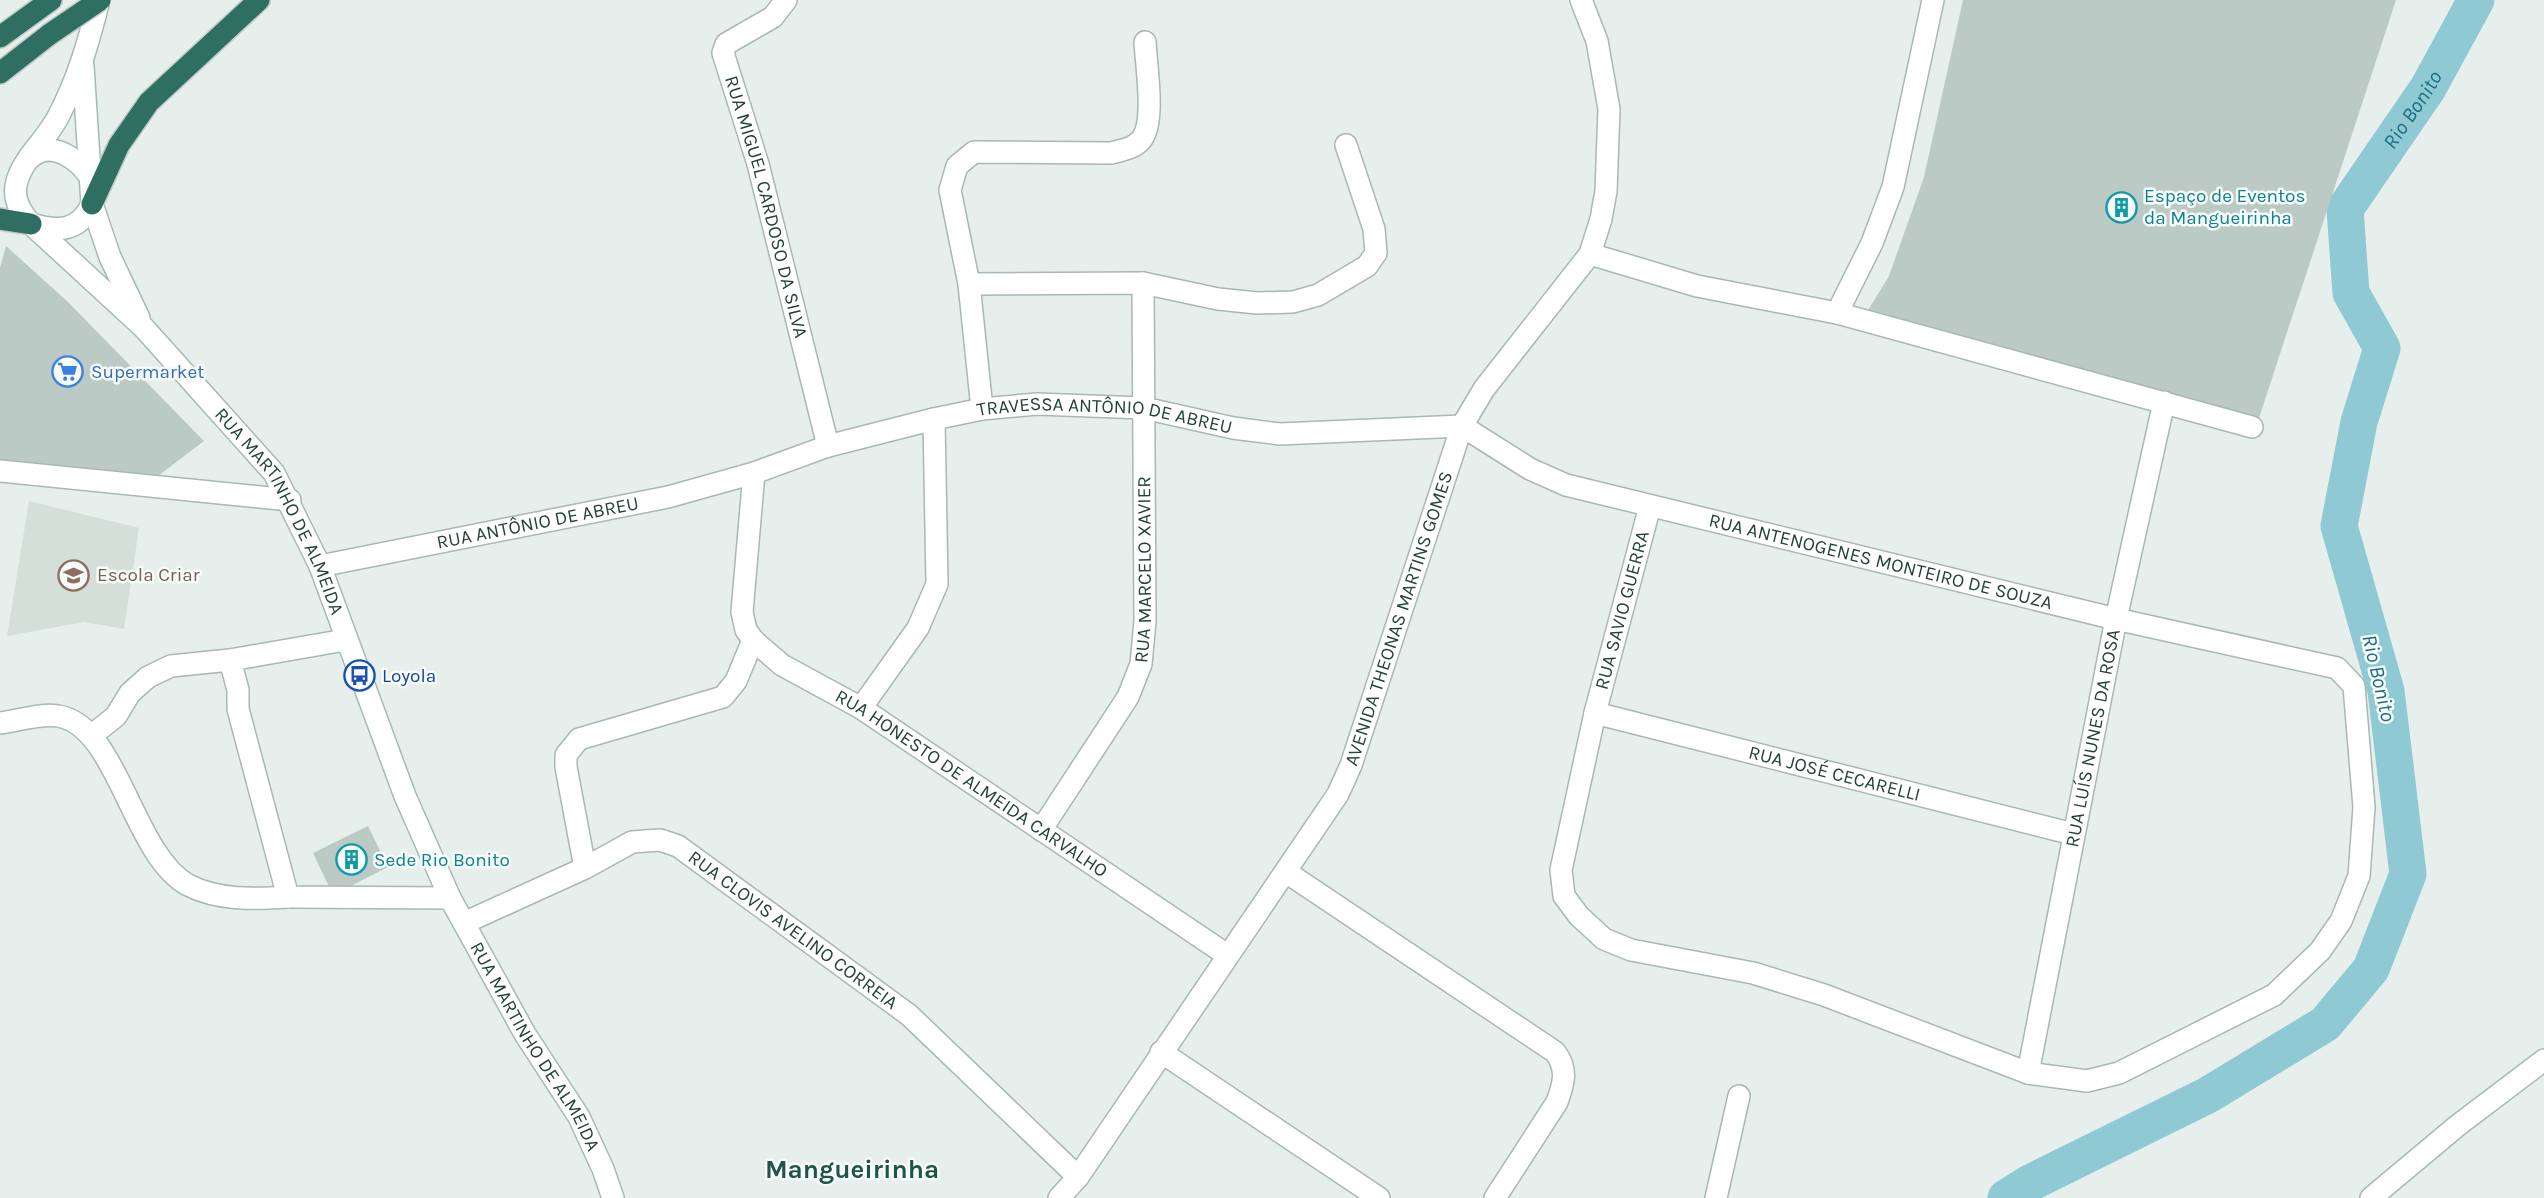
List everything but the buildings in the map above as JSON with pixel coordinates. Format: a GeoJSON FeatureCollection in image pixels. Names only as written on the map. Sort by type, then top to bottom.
{"type":"FeatureCollection","features":[{"type":"Feature","properties":{"kind":"highway"},"geometry":{"type":"LineString","coordinates":[[0,37],[51,0]]}},
{"type":"Feature","properties":{"kind":"highway"},"geometry":{"type":"LineString","coordinates":[[0,73],[100,0]]}},
{"type":"Feature","properties":{"kind":"highway"},"geometry":{"type":"LineString","coordinates":[[92,204],[119,145],[149,102],[259,0]]}},
{"type":"Feature","properties":{"kind":"highway"},"geometry":{"type":"LineString","coordinates":[[0,219],[31,224]]}},
{"type":"Feature","properties":{"kind":"street"},"geometry":{"type":"LineString","coordinates":[[83,64],[92,204],[87,216],[64,229],[51,230],[31,224],[19,209],[15,195],[17,180],[57,120],[83,64],[100,0]]}},
{"type":"Feature","properties":{"kind":"street","name":"RUA MIGUEL CARDOSO DA SILVA"},"geometry":{"type":"LineString","coordinates":[[786,0],[773,18],[726,44],[723,53],[758,164],[828,446]]}},
{"type":"Feature","properties":{"kind":"street","name":"AVENIDA THEONAS MARTINS GOMES"},"geometry":{"type":"LineString","coordinates":[[1059,1198],[1078,1177],[1338,794],[1351,765],[1418,553],[1462,426],[1484,389],[1590,254],[1606,191],[1609,109],[1597,41],[1581,0]]}},
{"type":"Feature","properties":{"kind":"street"},"geometry":{"type":"LineString","coordinates":[[1837,313],[1872,243],[1893,187],[1933,0]]}},
{"type":"Feature","properties":{"kind":"street"},"geometry":{"type":"LineString","coordinates":[[982,409],[969,284],[952,207],[951,178],[957,166],[974,152],[1111,153],[1131,148],[1141,139],[1149,125],[1146,42]]}},
{"type":"Feature","properties":{"kind":"street"},"geometry":{"type":"LineString","coordinates":[[969,284],[1143,283],[1218,299],[1257,303],[1293,302],[1318,295],[1367,266],[1376,253],[1377,244],[1346,145]]}},
{"type":"Feature","properties":{"kind":"street"},"geometry":{"type":"LineString","coordinates":[[26,163],[33,155],[55,151],[66,154],[84,166],[92,180]]}},
{"type":"Feature","properties":{"kind":"street","name":"RUA MARTINHO DE ALMEIDA"},"geometry":{"type":"LineString","coordinates":[[92,204],[110,257],[144,328]]}},
{"type":"Feature","properties":{"kind":"street","name":"RUA MARTINHO DE ALMEIDA"},"geometry":{"type":"LineString","coordinates":[[31,224],[144,328],[274,473],[290,500],[320,566],[345,640],[405,796],[450,898],[524,1034],[579,1118],[604,1169],[613,1198]]}},
{"type":"Feature","properties":{"kind":"street"},"geometry":{"type":"LineString","coordinates":[[1590,254],[1697,286],[1837,313],[2252,427]]}},
{"type":"Feature","properties":{"kind":"street","name":"RUA MARCELO XAVIER"},"geometry":{"type":"LineString","coordinates":[[1041,830],[1128,697],[1140,664],[1145,621],[1143,283]]}},
{"type":"Feature","properties":{"kind":"street","name":"RUA LUÍS NUNES DA ROSA"},"geometry":{"type":"LineString","coordinates":[[2028,1073],[2116,619],[2164,402]]}},
{"type":"Feature","properties":{"kind":"street","name":"TRAVESSA ANTÔNIO DE ABREU"},"geometry":{"type":"LineString","coordinates":[[754,474],[828,446],[934,419],[982,409],[1037,404],[1144,408],[1233,428],[1280,434],[1462,426]]}},
{"type":"Feature","properties":{"kind":"street"},"geometry":{"type":"LineString","coordinates":[[861,708],[918,628],[937,584],[939,561],[934,419]]}},
{"type":"Feature","properties":{"kind":"street","name":"RUA ANTENOGENES MONTEIRO DE SOUZA"},"geometry":{"type":"LineString","coordinates":[[1462,426],[1548,478],[1650,506],[2116,619],[2315,660],[2337,668],[2350,679],[2358,723],[2364,843],[2351,901],[2320,951],[2274,995],[2168,1051],[2119,1073],[2087,1082],[2028,1073]]}},
{"type":"Feature","properties":{"kind":"street"},"geometry":{"type":"LineString","coordinates":[[0,471],[290,500]]}},
{"type":"Feature","properties":{"kind":"street"},"geometry":{"type":"LineString","coordinates":[[585,868],[565,767],[571,746],[579,738],[723,697],[736,681],[753,640],[746,630],[742,597],[754,474]]}},
{"type":"Feature","properties":{"kind":"street","name":"RUA ANTÔNIO DE ABREU"},"geometry":{"type":"LineString","coordinates":[[320,566],[668,497],[754,474]]}},
{"type":"Feature","properties":{"kind":"street","name":"RUA SAVIO GUERRA"},"geometry":{"type":"LineString","coordinates":[[1650,506],[1595,713],[1561,870],[1564,895],[1579,916],[1604,939],[1644,954],[1753,973],[1824,995],[2028,1073]]}},
{"type":"Feature","properties":{"kind":"street","name":"RUA MARTINHO DE ALMEIDA"},"geometry":{"type":"LineString","coordinates":[[91,736],[116,716],[130,693],[148,677],[171,666],[230,660],[345,640]]}},
{"type":"Feature","properties":{"kind":"street","name":"RUA HONESTO DE ALMEIDA CARVALHO"},"geometry":{"type":"LineString","coordinates":[[753,640],[782,665],[861,708],[1227,955]]}},
{"type":"Feature","properties":{"kind":"street"},"geometry":{"type":"LineString","coordinates":[[230,660],[238,690],[238,709],[288,897]]}},
{"type":"Feature","properties":{"kind":"street","name":"RUA JOSÉ CECARELLI"},"geometry":{"type":"LineString","coordinates":[[1595,713],[2073,834]]}},
{"type":"Feature","properties":{"kind":"street"},"geometry":{"type":"LineString","coordinates":[[0,723],[57,716],[68,719],[91,736],[103,753],[156,854],[175,875],[189,885],[217,895],[247,899],[450,898]]}},
{"type":"Feature","properties":{"kind":"street","name":"RUA CLOVIS AVELINO CORREIA"},"geometry":{"type":"LineString","coordinates":[[464,923],[585,868],[632,842],[660,840],[678,846],[909,1015],[1078,1177]]}},
{"type":"Feature","properties":{"kind":"street"},"geometry":{"type":"LineString","coordinates":[[1286,872],[1555,1052],[1563,1062],[1564,1073],[1557,1102],[1495,1198]]}},
{"type":"Feature","properties":{"kind":"street"},"geometry":{"type":"LineString","coordinates":[[1161,1052],[1379,1198]]}},
{"type":"Feature","properties":{"kind":"street"},"geometry":{"type":"LineString","coordinates":[[2371,1198],[2457,1126],[2544,1060]]}},
{"type":"Feature","properties":{"kind":"street"},"geometry":{"type":"LineString","coordinates":[[1716,1198],[1739,1096]]}},
{"type":"Feature","properties":{"kind":"shaded area","name":"Escola Criar"},"geometry":{"type":"Polygon","coordinates":[[[29,501],[139,528],[124,629],[84,622],[7,636],[29,501]]]}},
{"type":"Feature","properties":{"kind":"waterway","name":"Rio Bonito"},"geometry":{"type":"LineString","coordinates":[[2006,1198],[2030,1183],[2208,1095],[2325,1024],[2371,969],[2408,874],[2386,691],[2339,526],[2359,422],[2382,348],[2351,293],[2345,209],[2428,88],[2476,0]]}},
{"type":"Feature","properties":{"kind":"place","name":"Espaço de Eventos da Mangueirinha"},"geometry":{"type":"Point","coordinates":[2121,207]}},
{"type":"Feature","properties":{"kind":"place","name":"Supermarket"},"geometry":{"type":"Point","coordinates":[68,372]}},
{"type":"Feature","properties":{"kind":"place","name":"Escola Criar"},"geometry":{"type":"Point","coordinates":[74,575]}},
{"type":"Feature","properties":{"kind":"place","name":"Loyola"},"geometry":{"type":"Point","coordinates":[359,676]}},
{"type":"Feature","properties":{"kind":"place","name":"Sede Rio Bonito"},"geometry":{"type":"Point","coordinates":[351,860]}},
{"type":"Feature","properties":{"kind":"district","name":"Mangueirinha"},"geometry":{"type":"Point","coordinates":[852,1169]}}]}
